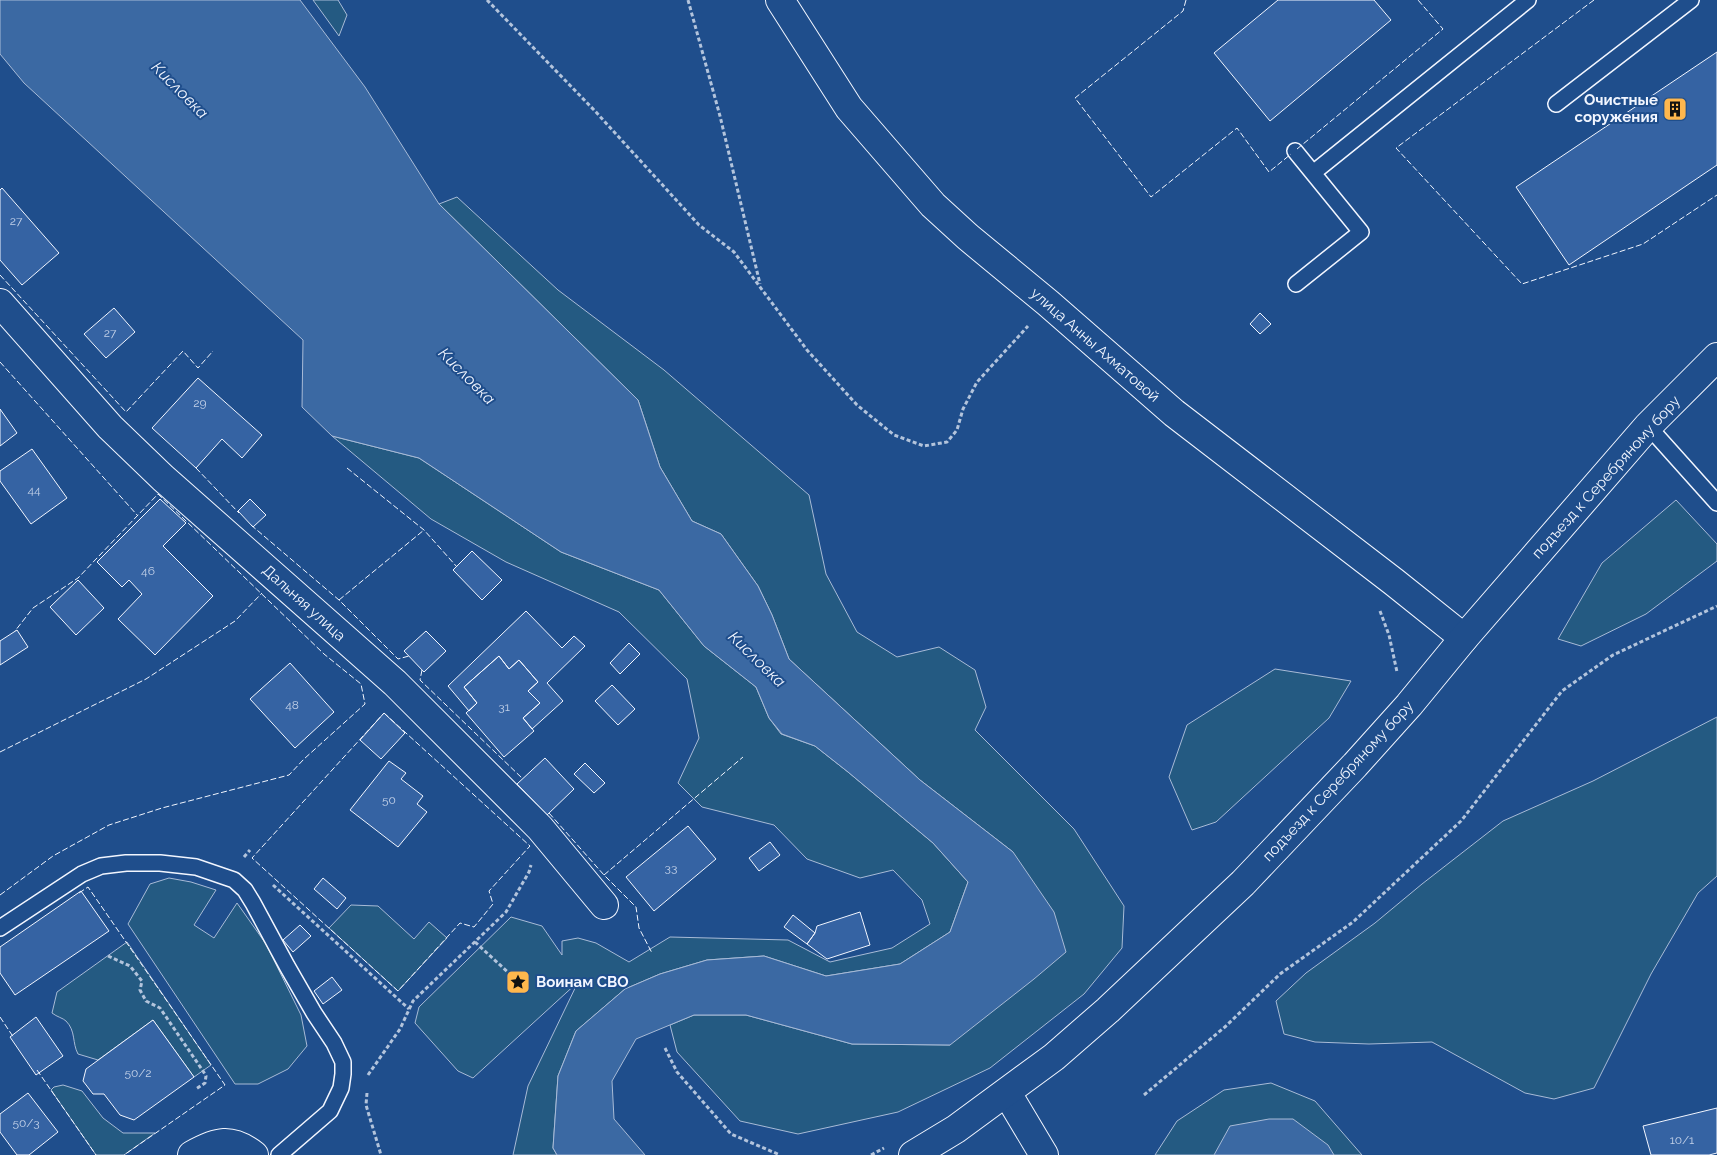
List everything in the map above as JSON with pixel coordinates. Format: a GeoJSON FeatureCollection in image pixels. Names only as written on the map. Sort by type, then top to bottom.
{"type":"FeatureCollection","features":[{"type":"Feature","properties":{"kind":"street","name":"улица Анны Ахматовой"},"geometry":{"type":"LineString","coordinates":[[780,0],[849,108],[934,205],[968,237],[1048,303],[1174,413],[1464,638]]}},
{"type":"Feature","properties":{"kind":"street","name":"Дальняя улица"},"geometry":{"type":"LineString","coordinates":[[0,304],[123,440],[163,478],[395,683],[540,828],[604,905]]}},
{"type":"Feature","properties":{"kind":"street","name":"подъезд к Серебряному бору"},"geometry":{"type":"LineString","coordinates":[[912,1155],[956,1129],[1054,1057],[1108,1010],[1242,883],[1355,765],[1409,705],[1464,638],[1648,426],[1717,357]]}},
{"type":"Feature","properties":{"kind":"street"},"geometry":{"type":"LineString","coordinates":[[1007,1093],[1044,1155]]}},
{"type":"Feature","properties":{"kind":"street"},"geometry":{"type":"LineString","coordinates":[[192,1155],[213,1144],[229,1142],[243,1146],[254,1155]]}},
{"type":"Feature","properties":{"kind":"lane"},"geometry":{"type":"LineString","coordinates":[[1313,173],[1528,0]]}},
{"type":"Feature","properties":{"kind":"lane"},"geometry":{"type":"LineString","coordinates":[[1556,104],[1691,0]]}},
{"type":"Feature","properties":{"kind":"lane"},"geometry":{"type":"LineString","coordinates":[[1295,151],[1361,232],[1296,284]]}},
{"type":"Feature","properties":{"kind":"lane"},"geometry":{"type":"LineString","coordinates":[[1648,426],[1717,503]]}},
{"type":"Feature","properties":{"kind":"lane"},"geometry":{"type":"LineString","coordinates":[[0,928],[82,874],[101,866],[126,863],[196,866],[234,880],[245,890],[253,903],[305,997],[334,1043],[342,1062],[341,1088],[330,1111],[279,1155]]}},
{"type":"Feature","properties":{"kind":"path"},"geometry":{"type":"LineString","coordinates":[[487,0],[595,111],[699,225],[734,252],[807,350],[857,405],[894,435],[924,446],[947,442],[957,430],[963,409],[977,382],[1048,303]]}},
{"type":"Feature","properties":{"kind":"path"},"geometry":{"type":"LineString","coordinates":[[688,0],[720,116],[760,287]]}},
{"type":"Feature","properties":{"kind":"path"},"geometry":{"type":"LineString","coordinates":[[1377,604],[1389,635],[1398,673]]}},
{"type":"Feature","properties":{"kind":"path"},"geometry":{"type":"LineString","coordinates":[[1144,1095],[1226,1026],[1280,974],[1353,922],[1461,821],[1562,690],[1613,655],[1717,606]]}},
{"type":"Feature","properties":{"kind":"path"},"geometry":{"type":"LineString","coordinates":[[381,1155],[366,1104],[368,1075],[400,1029],[413,1001],[506,912],[529,872],[540,828]]}},
{"type":"Feature","properties":{"kind":"path"},"geometry":{"type":"LineString","coordinates":[[243,858],[250,850]]}},
{"type":"Feature","properties":{"kind":"path"},"geometry":{"type":"LineString","coordinates":[[272,885],[409,1009]]}},
{"type":"Feature","properties":{"kind":"path"},"geometry":{"type":"LineString","coordinates":[[475,942],[512,975]]}},
{"type":"Feature","properties":{"kind":"path"},"geometry":{"type":"LineString","coordinates":[[108,956],[130,966],[142,981],[140,990],[146,1001],[160,1008],[203,1070],[206,1076],[205,1083],[196,1089]]}},
{"type":"Feature","properties":{"kind":"path"},"geometry":{"type":"LineString","coordinates":[[665,1048],[677,1072],[731,1134],[780,1155]]}},
{"type":"Feature","properties":{"kind":"path"},"geometry":{"type":"LineString","coordinates":[[343,1074],[368,1075]]}},
{"type":"Feature","properties":{"kind":"path"},"geometry":{"type":"LineString","coordinates":[[871,1155],[887,1146]]}},
{"type":"Feature","properties":{"kind":"shaded area"},"geometry":{"type":"Polygon","coordinates":[[[313,0],[338,0],[347,15],[339,36],[313,0]]]}},
{"type":"Feature","properties":{"kind":"shaded area"},"geometry":{"type":"Polygon","coordinates":[[[457,197],[558,290],[664,370],[809,495],[826,574],[857,632],[897,657],[939,647],[975,670],[986,707],[975,730],[1074,829],[1124,906],[1122,948],[1084,994],[990,1068],[898,1112],[798,1134],[740,1121],[677,1052],[670,1025],[694,1015],[746,1015],[852,1044],[950,1045],[1013,852],[920,780],[789,659],[772,615],[758,586],[721,534],[692,521],[660,467],[638,400],[439,204],[457,197]]]}},
{"type":"Feature","properties":{"kind":"shaded area"},"geometry":{"type":"Polygon","coordinates":[[[332,436],[419,458],[561,552],[659,590],[704,646],[756,687],[769,718],[781,734],[815,746],[848,772],[933,843],[968,882],[950,932],[900,964],[826,976],[764,956],[707,960],[660,974],[625,989],[576,1031],[558,1076],[553,1148],[557,1155],[513,1155],[528,1086],[578,982],[473,1078],[458,1071],[415,1023],[419,1007],[511,917],[542,926],[562,955],[562,941],[578,938],[596,943],[629,962],[670,937],[788,940],[830,962],[892,948],[930,924],[922,900],[893,870],[860,878],[807,859],[774,825],[702,807],[678,783],[699,738],[687,679],[619,612],[506,562],[431,519],[332,436]]]}},
{"type":"Feature","properties":{"kind":"shaded area"},"geometry":{"type":"Polygon","coordinates":[[[1676,500],[1717,544],[1717,561],[1646,614],[1581,646],[1558,639],[1602,563],[1676,500]]]}},
{"type":"Feature","properties":{"kind":"shaded area"},"geometry":{"type":"Polygon","coordinates":[[[1275,669],[1351,681],[1329,718],[1216,822],[1192,830],[1169,777],[1187,725],[1275,669]]]}},
{"type":"Feature","properties":{"kind":"shaded area"},"geometry":{"type":"Polygon","coordinates":[[[1717,717],[1717,876],[1698,893],[1651,974],[1594,1088],[1554,1099],[1525,1093],[1432,1042],[1369,1044],[1315,1042],[1284,1034],[1276,1001],[1306,973],[1375,923],[1503,821],[1593,781],[1717,717]]]}},
{"type":"Feature","properties":{"kind":"shaded area"},"geometry":{"type":"Polygon","coordinates":[[[169,878],[191,882],[216,890],[194,925],[214,938],[237,903],[266,944],[301,1015],[307,1046],[288,1069],[258,1084],[235,1084],[128,924],[150,884],[169,878]]]}},
{"type":"Feature","properties":{"kind":"shaded area"},"geometry":{"type":"Polygon","coordinates":[[[351,905],[378,906],[414,939],[429,922],[447,938],[398,991],[329,928],[351,905]]]}},
{"type":"Feature","properties":{"kind":"shaded area"},"geometry":{"type":"Polygon","coordinates":[[[127,942],[211,1065],[194,1077],[153,1020],[98,1060],[78,1054],[69,1025],[65,1020],[52,1013],[57,992],[127,942]]]}},
{"type":"Feature","properties":{"kind":"shaded area"},"geometry":{"type":"Polygon","coordinates":[[[1271,1083],[1315,1101],[1362,1155],[1155,1155],[1177,1121],[1224,1090],[1271,1083]]]}},
{"type":"Feature","properties":{"kind":"shaded area"},"geometry":{"type":"Polygon","coordinates":[[[63,1085],[82,1091],[103,1118],[123,1133],[155,1133],[124,1155],[96,1155],[51,1090],[54,1087],[63,1085]]]}},
{"type":"Feature","properties":{"kind":"water","name":"Кисловка"},"geometry":{"type":"Polygon","coordinates":[[[0,0],[300,0],[365,87],[439,204],[638,400],[660,467],[692,521],[721,534],[758,586],[772,615],[789,659],[920,780],[1013,852],[1054,912],[1066,952],[950,1045],[852,1044],[746,1015],[694,1015],[636,1039],[612,1081],[614,1119],[645,1155],[557,1155],[553,1148],[558,1076],[576,1031],[625,989],[660,974],[707,960],[764,956],[826,976],[900,964],[950,932],[968,882],[933,843],[848,772],[815,746],[782,734],[769,718],[756,687],[704,646],[659,590],[561,552],[419,458],[332,436],[302,407],[303,340],[24,83],[0,54],[0,0]]]}},
{"type":"Feature","properties":{"kind":"water"},"geometry":{"type":"Polygon","coordinates":[[[1269,1119],[1293,1119],[1328,1145],[1334,1155],[1214,1155],[1230,1126],[1269,1119]]]}},
{"type":"Feature","properties":{"kind":"building"},"geometry":{"type":"Polygon","coordinates":[[[1278,0],[1374,0],[1391,20],[1270,121],[1214,53],[1278,0]]]}},
{"type":"Feature","properties":{"kind":"building","name":"Очистные соружения"},"geometry":{"type":"Polygon","coordinates":[[[1717,52],[1717,165],[1569,265],[1516,187],[1717,52]]]}},
{"type":"Feature","properties":{"kind":"building"},"geometry":{"type":"Polygon","coordinates":[[[2,188],[59,253],[22,285],[0,260],[0,190],[2,188]]]}},
{"type":"Feature","properties":{"kind":"building"},"geometry":{"type":"Polygon","coordinates":[[[114,308],[135,332],[106,358],[84,334],[114,308]]]}},
{"type":"Feature","properties":{"kind":"building"},"geometry":{"type":"Polygon","coordinates":[[[1260,313],[1271,324],[1260,334],[1250,324],[1260,313]]]}},
{"type":"Feature","properties":{"kind":"building"},"geometry":{"type":"Polygon","coordinates":[[[198,378],[262,435],[242,458],[222,439],[196,468],[152,428],[198,378]]]}},
{"type":"Feature","properties":{"kind":"building"},"geometry":{"type":"Polygon","coordinates":[[[0,409],[17,433],[0,446],[0,409]]]}},
{"type":"Feature","properties":{"kind":"building"},"geometry":{"type":"Polygon","coordinates":[[[32,449],[67,498],[31,524],[0,481],[0,471],[32,449]]]}},
{"type":"Feature","properties":{"kind":"building"},"geometry":{"type":"Polygon","coordinates":[[[160,499],[186,523],[163,546],[213,596],[155,655],[118,619],[142,594],[129,580],[122,587],[97,562],[160,499]]]}},
{"type":"Feature","properties":{"kind":"building"},"geometry":{"type":"Polygon","coordinates":[[[250,499],[266,515],[253,527],[238,511],[250,499]]]}},
{"type":"Feature","properties":{"kind":"building"},"geometry":{"type":"Polygon","coordinates":[[[472,551],[502,580],[482,600],[453,570],[472,551]]]}},
{"type":"Feature","properties":{"kind":"building"},"geometry":{"type":"Polygon","coordinates":[[[78,580],[104,608],[76,635],[50,607],[78,580]]]}},
{"type":"Feature","properties":{"kind":"building"},"geometry":{"type":"Polygon","coordinates":[[[526,611],[562,648],[574,636],[585,646],[547,683],[563,701],[532,729],[523,718],[540,703],[528,691],[538,682],[519,660],[509,669],[499,656],[464,687],[477,703],[469,711],[448,686],[526,611]]]}},
{"type":"Feature","properties":{"kind":"building"},"geometry":{"type":"Polygon","coordinates":[[[17,630],[28,647],[0,665],[0,641],[17,630]]]}},
{"type":"Feature","properties":{"kind":"building"},"geometry":{"type":"Polygon","coordinates":[[[426,631],[446,651],[424,672],[404,651],[426,631]]]}},
{"type":"Feature","properties":{"kind":"building"},"geometry":{"type":"Polygon","coordinates":[[[629,643],[640,654],[620,674],[610,663],[629,643]]]}},
{"type":"Feature","properties":{"kind":"building"},"geometry":{"type":"Polygon","coordinates":[[[499,656],[509,669],[519,660],[538,682],[528,691],[540,703],[523,718],[534,731],[504,757],[466,713],[477,703],[464,687],[499,656]]]}},
{"type":"Feature","properties":{"kind":"building"},"geometry":{"type":"Polygon","coordinates":[[[290,663],[334,712],[295,748],[250,699],[290,663]]]}},
{"type":"Feature","properties":{"kind":"building"},"geometry":{"type":"Polygon","coordinates":[[[612,685],[635,709],[618,725],[595,701],[612,685]]]}},
{"type":"Feature","properties":{"kind":"building"},"geometry":{"type":"Polygon","coordinates":[[[384,713],[405,733],[381,759],[360,740],[384,713]]]}},
{"type":"Feature","properties":{"kind":"building"},"geometry":{"type":"Polygon","coordinates":[[[545,758],[574,789],[547,815],[517,784],[545,758]]]}},
{"type":"Feature","properties":{"kind":"building"},"geometry":{"type":"Polygon","coordinates":[[[389,761],[406,773],[401,779],[423,796],[417,804],[427,812],[398,847],[350,810],[389,761]]]}},
{"type":"Feature","properties":{"kind":"building"},"geometry":{"type":"Polygon","coordinates":[[[585,763],[605,783],[594,793],[574,774],[585,763]]]}},
{"type":"Feature","properties":{"kind":"building"},"geometry":{"type":"Polygon","coordinates":[[[688,826],[716,859],[654,911],[626,877],[688,826]]]}},
{"type":"Feature","properties":{"kind":"building"},"geometry":{"type":"Polygon","coordinates":[[[770,842],[780,855],[759,871],[749,858],[770,842]]]}},
{"type":"Feature","properties":{"kind":"building"},"geometry":{"type":"Polygon","coordinates":[[[323,878],[346,898],[337,909],[314,889],[323,878]]]}},
{"type":"Feature","properties":{"kind":"building"},"geometry":{"type":"Polygon","coordinates":[[[81,891],[109,931],[15,995],[0,973],[0,947],[81,891]]]}},
{"type":"Feature","properties":{"kind":"building"},"geometry":{"type":"Polygon","coordinates":[[[860,912],[870,945],[827,959],[807,944],[815,933],[817,926],[860,912]]]}},
{"type":"Feature","properties":{"kind":"building"},"geometry":{"type":"Polygon","coordinates":[[[793,915],[815,933],[807,944],[784,927],[793,915]]]}},
{"type":"Feature","properties":{"kind":"building"},"geometry":{"type":"Polygon","coordinates":[[[300,925],[311,936],[293,952],[283,940],[300,925]]]}},
{"type":"Feature","properties":{"kind":"building"},"geometry":{"type":"Polygon","coordinates":[[[332,977],[342,990],[323,1004],[314,991],[332,977]]]}},
{"type":"Feature","properties":{"kind":"building"},"geometry":{"type":"Polygon","coordinates":[[[36,1017],[63,1056],[36,1075],[10,1037],[36,1017]]]}},
{"type":"Feature","properties":{"kind":"building"},"geometry":{"type":"Polygon","coordinates":[[[153,1020],[194,1077],[134,1120],[120,1115],[104,1094],[93,1094],[83,1081],[86,1069],[153,1020]]]}},
{"type":"Feature","properties":{"kind":"building"},"geometry":{"type":"Polygon","coordinates":[[[28,1093],[58,1132],[29,1155],[17,1155],[0,1132],[0,1114],[28,1093]]]}},
{"type":"Feature","properties":{"kind":"building"},"geometry":{"type":"Polygon","coordinates":[[[1717,1108],[1717,1153],[1709,1155],[1651,1155],[1643,1126],[1717,1108]]]}},
{"type":"Feature","properties":{"kind":"fence"},"geometry":{"type":"LineString","coordinates":[[1186,0],[1183,11],[1075,98],[1151,197],[1237,128],[1269,172],[1291,154]]}},
{"type":"Feature","properties":{"kind":"fence"},"geometry":{"type":"LineString","coordinates":[[1297,149],[1443,29],[1418,0]]}},
{"type":"Feature","properties":{"kind":"fence"},"geometry":{"type":"LineString","coordinates":[[1594,0],[1396,148],[1522,284],[1643,244],[1717,195]]}},
{"type":"Feature","properties":{"kind":"fence"},"geometry":{"type":"LineString","coordinates":[[0,275],[126,412],[183,351],[198,368],[213,351]]}},
{"type":"Feature","properties":{"kind":"fence"},"geometry":{"type":"LineString","coordinates":[[0,362],[138,516]]}},
{"type":"Feature","properties":{"kind":"fence"},"geometry":{"type":"LineString","coordinates":[[196,468],[239,513]]}},
{"type":"Feature","properties":{"kind":"fence"},"geometry":{"type":"LineString","coordinates":[[347,468],[424,530],[457,567]]}},
{"type":"Feature","properties":{"kind":"fence"},"geometry":{"type":"LineString","coordinates":[[0,895],[53,856],[109,825],[162,808],[289,775],[365,704],[361,684],[324,654],[158,494],[78,578],[33,608],[15,631]]}},
{"type":"Feature","properties":{"kind":"fence"},"geometry":{"type":"LineString","coordinates":[[251,525],[339,600],[398,659],[409,656]]}},
{"type":"Feature","properties":{"kind":"fence"},"geometry":{"type":"LineString","coordinates":[[339,600],[424,530]]}},
{"type":"Feature","properties":{"kind":"fence"},"geometry":{"type":"LineString","coordinates":[[0,752],[146,679],[235,621],[262,593]]}},
{"type":"Feature","properties":{"kind":"fence"},"geometry":{"type":"LineString","coordinates":[[422,670],[420,680],[523,779]]}},
{"type":"Feature","properties":{"kind":"fence"},"geometry":{"type":"LineString","coordinates":[[384,713],[530,846],[489,891],[493,904],[474,927],[460,923],[398,991],[252,858],[384,713]]}},
{"type":"Feature","properties":{"kind":"fence"},"geometry":{"type":"LineString","coordinates":[[604,875],[743,757]]}},
{"type":"Feature","properties":{"kind":"fence"},"geometry":{"type":"LineString","coordinates":[[549,813],[604,875],[636,907],[639,928],[652,953]]}},
{"type":"Feature","properties":{"kind":"fence"},"geometry":{"type":"LineString","coordinates":[[79,893],[88,887],[225,1085],[124,1155]]}},
{"type":"Feature","properties":{"kind":"fence"},"geometry":{"type":"LineString","coordinates":[[0,1017],[14,1038]]}},
{"type":"Feature","properties":{"kind":"fence"},"geometry":{"type":"LineString","coordinates":[[37,1070],[96,1155]]}},
{"type":"Feature","properties":{"kind":"place","name":"Очистные соружения"},"geometry":{"type":"Point","coordinates":[1675,109]}},
{"type":"Feature","properties":{"kind":"place","name":"Воинам СВО"},"geometry":{"type":"Point","coordinates":[518,982]}}]}
